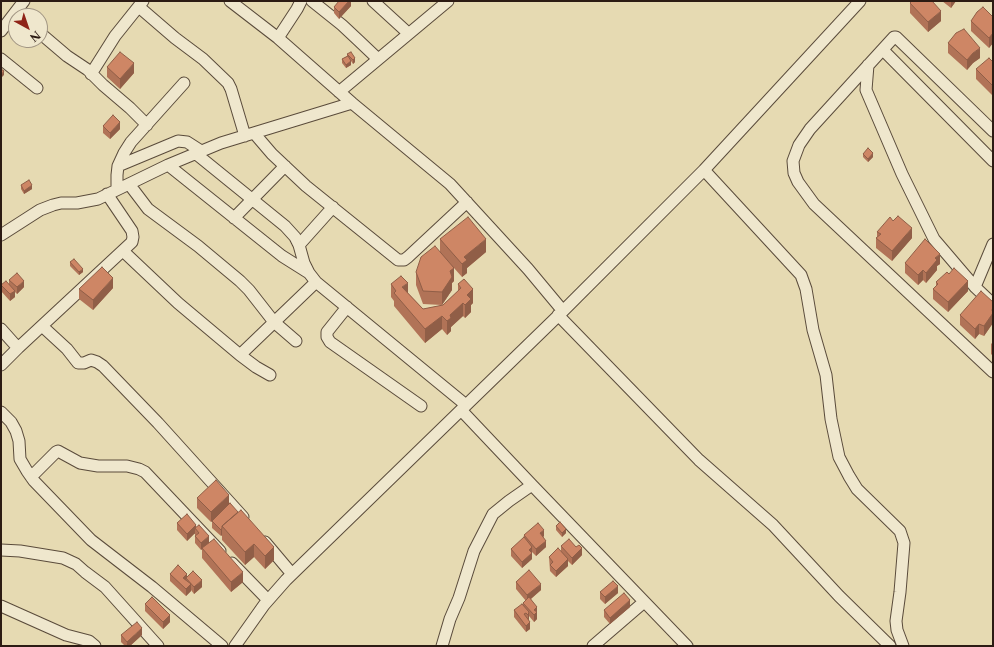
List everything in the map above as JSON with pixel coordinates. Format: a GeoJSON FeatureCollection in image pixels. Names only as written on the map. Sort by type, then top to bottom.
{"type":"FeatureCollection","features":[{"type":"Feature","properties":{"kind":"street"},"geometry":{"type":"LineString","coordinates":[[230,1],[278,38],[339,92],[450,184],[528,269],[561,313],[699,460],[773,525],[839,596],[890,646]]}},
{"type":"Feature","properties":{"kind":"street"},"geometry":{"type":"LineString","coordinates":[[278,38],[301,1]]}},
{"type":"Feature","properties":{"kind":"street"},"geometry":{"type":"LineString","coordinates":[[312,1],[342,25],[378,59]]}},
{"type":"Feature","properties":{"kind":"street"},"geometry":{"type":"LineString","coordinates":[[373,1],[408,33]]}},
{"type":"Feature","properties":{"kind":"street"},"geometry":{"type":"LineString","coordinates":[[239,645],[268,600],[292,574],[561,313],[704,170],[860,1]]}},
{"type":"Feature","properties":{"kind":"street"},"geometry":{"type":"LineString","coordinates":[[339,92],[445,2]]}},
{"type":"Feature","properties":{"kind":"street"},"geometry":{"type":"LineString","coordinates":[[91,74],[115,36],[141,4],[175,38],[203,59],[228,83],[249,134],[306,186],[398,260],[404,260],[467,202]]}},
{"type":"Feature","properties":{"kind":"street"},"geometry":{"type":"LineString","coordinates":[[1,32],[8,25]]}},
{"type":"Feature","properties":{"kind":"street"},"geometry":{"type":"LineString","coordinates":[[993,131],[896,37],[882,50],[810,129],[799,145],[792,161],[794,173],[798,182],[814,204],[993,372]]}},
{"type":"Feature","properties":{"kind":"street"},"geometry":{"type":"LineString","coordinates":[[48,40],[67,56],[88,70],[147,125]]}},
{"type":"Feature","properties":{"kind":"street"},"geometry":{"type":"LineString","coordinates":[[882,50],[993,161]]}},
{"type":"Feature","properties":{"kind":"street"},"geometry":{"type":"LineString","coordinates":[[1,59],[37,88]]}},
{"type":"Feature","properties":{"kind":"street"},"geometry":{"type":"LineString","coordinates":[[868,65],[866,90],[902,174],[934,238],[975,286],[993,304]]}},
{"type":"Feature","properties":{"kind":"street"},"geometry":{"type":"LineString","coordinates":[[1,365],[132,242],[132,230],[112,192],[118,166],[124,152],[131,142],[184,83]]}},
{"type":"Feature","properties":{"kind":"street"},"geometry":{"type":"LineString","coordinates":[[1,235],[40,210],[53,205],[98,199],[198,152],[249,134],[352,103]]}},
{"type":"Feature","properties":{"kind":"street"},"geometry":{"type":"LineString","coordinates":[[118,166],[178,141],[186,142],[285,226],[295,237],[304,263],[312,278]]}},
{"type":"Feature","properties":{"kind":"street"},"geometry":{"type":"LineString","coordinates":[[168,165],[282,256],[312,278],[463,408],[532,485],[688,646]]}},
{"type":"Feature","properties":{"kind":"street"},"geometry":{"type":"LineString","coordinates":[[234,218],[285,166]]}},
{"type":"Feature","properties":{"kind":"street"},"geometry":{"type":"LineString","coordinates":[[704,170],[801,275],[806,288],[813,330],[826,375],[831,419],[839,457],[856,489],[900,531],[904,543],[896,621],[897,630],[903,646]]}},
{"type":"Feature","properties":{"kind":"street"},"geometry":{"type":"LineString","coordinates":[[129,184],[148,209],[198,246],[249,290],[274,322],[296,341]]}},
{"type":"Feature","properties":{"kind":"street"},"geometry":{"type":"LineString","coordinates":[[299,245],[333,207]]}},
{"type":"Feature","properties":{"kind":"street"},"geometry":{"type":"LineString","coordinates":[[975,286],[993,244]]}},
{"type":"Feature","properties":{"kind":"street"},"geometry":{"type":"LineString","coordinates":[[122,251],[178,303],[240,355],[270,375]]}},
{"type":"Feature","properties":{"kind":"street"},"geometry":{"type":"LineString","coordinates":[[240,355],[274,322],[312,278]]}},
{"type":"Feature","properties":{"kind":"street"},"geometry":{"type":"LineString","coordinates":[[347,307],[327,332],[330,342],[421,406]]}},
{"type":"Feature","properties":{"kind":"street"},"geometry":{"type":"LineString","coordinates":[[42,326],[81,364],[91,360],[98,362],[103,366],[158,423],[292,574]]}},
{"type":"Feature","properties":{"kind":"street"},"geometry":{"type":"LineString","coordinates":[[1,329],[18,348]]}},
{"type":"Feature","properties":{"kind":"street"},"geometry":{"type":"LineString","coordinates":[[1,412],[11,422],[16,431],[19,441],[20,459],[31,477],[91,540],[152,587],[222,646]]}},
{"type":"Feature","properties":{"kind":"street"},"geometry":{"type":"LineString","coordinates":[[31,477],[56,452],[80,464],[98,466],[127,466],[145,472],[268,600]]}},
{"type":"Feature","properties":{"kind":"street"},"geometry":{"type":"LineString","coordinates":[[442,646],[474,552],[493,514],[508,501],[532,485]]}},
{"type":"Feature","properties":{"kind":"street"},"geometry":{"type":"LineString","coordinates":[[1,550],[20,550],[62,558],[76,564],[105,587],[158,646]]}},
{"type":"Feature","properties":{"kind":"street"},"geometry":{"type":"LineString","coordinates":[[593,646],[644,602]]}},
{"type":"Feature","properties":{"kind":"street"},"geometry":{"type":"LineString","coordinates":[[1,606],[66,635],[90,641],[95,646]]}},
{"type":"Feature","properties":{"kind":"building"},"geometry":{"type":"Polygon","coordinates":[[[339,1],[349,1],[339,12],[334,7],[339,1]]]}},
{"type":"Feature","properties":{"kind":"building"},"geometry":{"type":"Polygon","coordinates":[[[912,1],[932,1],[941,11],[928,22],[910,3],[912,1]]]}},
{"type":"Feature","properties":{"kind":"building"},"geometry":{"type":"Polygon","coordinates":[[[983,7],[993,17],[993,33],[989,38],[971,21],[977,12],[983,7]]]}},
{"type":"Feature","properties":{"kind":"building"},"geometry":{"type":"Polygon","coordinates":[[[964,29],[980,48],[967,60],[948,43],[956,33],[964,29]]]}},
{"type":"Feature","properties":{"kind":"building"},"geometry":{"type":"Polygon","coordinates":[[[120,52],[134,63],[120,79],[107,67],[120,52]]]}},
{"type":"Feature","properties":{"kind":"building"},"geometry":{"type":"Polygon","coordinates":[[[351,52],[355,58],[353,60],[347,54],[351,52]]]}},
{"type":"Feature","properties":{"kind":"building"},"geometry":{"type":"Polygon","coordinates":[[[348,56],[351,61],[346,65],[342,59],[348,56]]]}},
{"type":"Feature","properties":{"kind":"building"},"geometry":{"type":"Polygon","coordinates":[[[989,58],[993,62],[993,86],[976,69],[989,58]]]}},
{"type":"Feature","properties":{"kind":"building"},"geometry":{"type":"Polygon","coordinates":[[[113,115],[120,122],[110,133],[103,126],[113,115]]]}},
{"type":"Feature","properties":{"kind":"building"},"geometry":{"type":"Polygon","coordinates":[[[868,148],[873,153],[868,159],[863,154],[868,148]]]}},
{"type":"Feature","properties":{"kind":"building"},"geometry":{"type":"Polygon","coordinates":[[[29,180],[32,185],[24,191],[21,185],[29,180]]]}},
{"type":"Feature","properties":{"kind":"building"},"geometry":{"type":"Polygon","coordinates":[[[898,216],[912,228],[892,251],[876,238],[881,234],[877,232],[890,217],[893,221],[898,216]]]}},
{"type":"Feature","properties":{"kind":"building"},"geometry":{"type":"Polygon","coordinates":[[[468,217],[486,239],[464,257],[467,260],[462,264],[440,239],[468,217]]]}},
{"type":"Feature","properties":{"kind":"building"},"geometry":{"type":"Polygon","coordinates":[[[925,239],[940,254],[935,258],[937,260],[926,273],[923,270],[918,275],[905,263],[925,239]]]}},
{"type":"Feature","properties":{"kind":"building"},"geometry":{"type":"Polygon","coordinates":[[[435,246],[454,268],[450,271],[452,277],[442,292],[423,291],[416,272],[421,257],[435,246]]]}},
{"type":"Feature","properties":{"kind":"building"},"geometry":{"type":"Polygon","coordinates":[[[74,259],[83,269],[79,272],[70,262],[74,259]]]}},
{"type":"Feature","properties":{"kind":"building"},"geometry":{"type":"Polygon","coordinates":[[[102,267],[113,278],[93,300],[79,289],[102,267]]]}},
{"type":"Feature","properties":{"kind":"building"},"geometry":{"type":"Polygon","coordinates":[[[954,268],[968,281],[948,302],[933,289],[938,284],[936,282],[947,272],[949,274],[954,268]]]}},
{"type":"Feature","properties":{"kind":"building"},"geometry":{"type":"Polygon","coordinates":[[[17,273],[24,281],[17,287],[9,280],[17,273]]]}},
{"type":"Feature","properties":{"kind":"building"},"geometry":{"type":"Polygon","coordinates":[[[401,276],[408,283],[402,287],[423,309],[443,305],[461,288],[458,284],[464,279],[473,289],[467,295],[471,299],[465,305],[463,303],[450,315],[451,318],[447,321],[442,316],[425,329],[394,293],[396,291],[391,284],[401,276]]]}},
{"type":"Feature","properties":{"kind":"building"},"geometry":{"type":"Polygon","coordinates":[[[6,281],[15,291],[10,294],[1,285],[6,281]]]}},
{"type":"Feature","properties":{"kind":"building"},"geometry":{"type":"Polygon","coordinates":[[[981,291],[993,302],[993,313],[984,326],[979,324],[975,329],[960,315],[981,291]]]}},
{"type":"Feature","properties":{"kind":"building"},"geometry":{"type":"Polygon","coordinates":[[[216,480],[229,495],[211,512],[197,498],[216,480]]]}},
{"type":"Feature","properties":{"kind":"building"},"geometry":{"type":"Polygon","coordinates":[[[230,503],[238,512],[222,526],[221,530],[212,521],[230,503]]]}},
{"type":"Feature","properties":{"kind":"building"},"geometry":{"type":"Polygon","coordinates":[[[241,510],[274,547],[265,556],[254,544],[245,552],[222,526],[241,510]]]}},
{"type":"Feature","properties":{"kind":"building"},"geometry":{"type":"Polygon","coordinates":[[[187,514],[196,525],[187,534],[177,523],[187,514]]]}},
{"type":"Feature","properties":{"kind":"building"},"geometry":{"type":"Polygon","coordinates":[[[560,522],[566,529],[562,533],[556,526],[560,522]]]}},
{"type":"Feature","properties":{"kind":"building"},"geometry":{"type":"Polygon","coordinates":[[[538,523],[544,530],[540,533],[546,541],[536,549],[524,535],[538,523]]]}},
{"type":"Feature","properties":{"kind":"building"},"geometry":{"type":"Polygon","coordinates":[[[199,525],[209,536],[201,543],[195,536],[199,533],[195,528],[199,525]]]}},
{"type":"Feature","properties":{"kind":"building"},"geometry":{"type":"Polygon","coordinates":[[[524,537],[532,547],[529,550],[532,553],[522,562],[511,549],[524,537]]]}},
{"type":"Feature","properties":{"kind":"building"},"geometry":{"type":"Polygon","coordinates":[[[214,539],[243,572],[231,582],[202,548],[214,539]]]}},
{"type":"Feature","properties":{"kind":"building"},"geometry":{"type":"Polygon","coordinates":[[[569,539],[576,547],[579,545],[582,548],[572,558],[561,546],[569,539]]]}},
{"type":"Feature","properties":{"kind":"building"},"geometry":{"type":"Polygon","coordinates":[[[558,548],[568,559],[556,571],[550,565],[553,562],[549,557],[558,548]]]}},
{"type":"Feature","properties":{"kind":"building"},"geometry":{"type":"Polygon","coordinates":[[[178,565],[187,574],[183,578],[191,584],[186,589],[170,574],[178,565]]]}},
{"type":"Feature","properties":{"kind":"building"},"geometry":{"type":"Polygon","coordinates":[[[529,570],[541,584],[527,595],[516,582],[529,570]]]}},
{"type":"Feature","properties":{"kind":"building"},"geometry":{"type":"Polygon","coordinates":[[[193,571],[202,580],[194,587],[186,578],[193,571]]]}},
{"type":"Feature","properties":{"kind":"building"},"geometry":{"type":"Polygon","coordinates":[[[613,581],[618,586],[605,597],[600,592],[613,581]]]}},
{"type":"Feature","properties":{"kind":"building"},"geometry":{"type":"Polygon","coordinates":[[[624,593],[630,600],[610,618],[604,610],[624,593]]]}},
{"type":"Feature","properties":{"kind":"building"},"geometry":{"type":"Polygon","coordinates":[[[152,597],[170,615],[163,622],[145,604],[152,597]]]}},
{"type":"Feature","properties":{"kind":"building"},"geometry":{"type":"Polygon","coordinates":[[[529,597],[537,607],[534,610],[537,612],[534,615],[523,603],[529,597]]]}},
{"type":"Feature","properties":{"kind":"building"},"geometry":{"type":"Polygon","coordinates":[[[522,604],[529,612],[528,615],[526,613],[524,614],[530,622],[526,626],[514,610],[522,604]]]}},
{"type":"Feature","properties":{"kind":"building"},"geometry":{"type":"Polygon","coordinates":[[[137,622],[142,628],[127,642],[121,635],[137,622]]]}}]}
